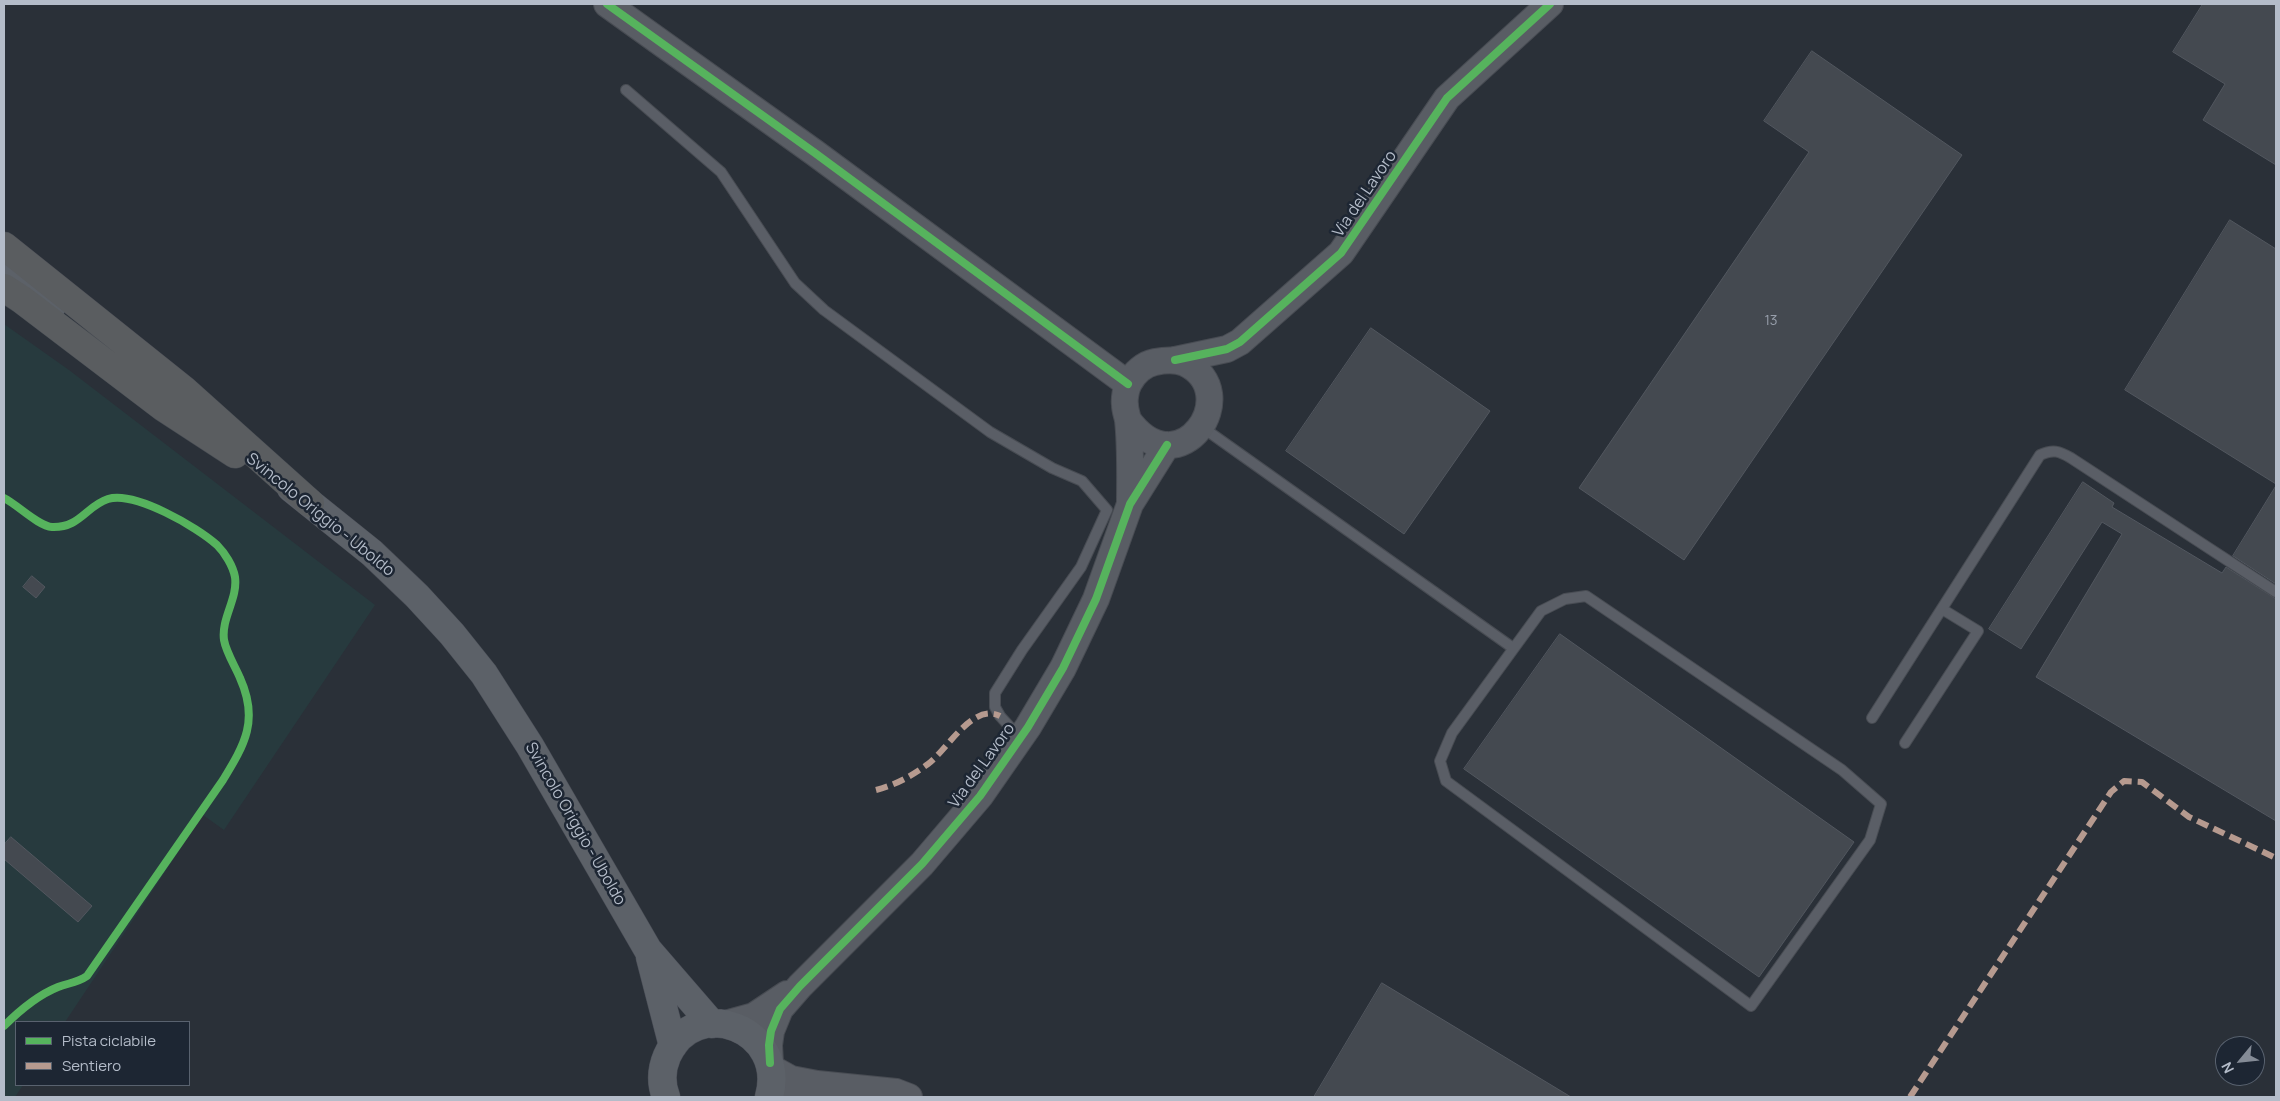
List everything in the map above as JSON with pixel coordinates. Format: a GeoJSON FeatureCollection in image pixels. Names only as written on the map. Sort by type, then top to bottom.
{"type":"FeatureCollection","features":[{"type":"Feature","properties":{"kind":"highway"},"geometry":{"type":"LineString","coordinates":[[4,246],[184,390],[310,503]]}},
{"type":"Feature","properties":{"kind":"highway"},"geometry":{"type":"LineString","coordinates":[[4,288],[163,407],[310,503]]}},
{"type":"Feature","properties":{"kind":"main road","name":"Svincolo Origgio - Uboldo"},"geometry":{"type":"LineString","coordinates":[[4,269],[310,503],[372,554],[417,596],[452,634],[484,674],[530,746],[648,950],[719,1024]]}},
{"type":"Feature","properties":{"kind":"main road","name":"Svincolo Origgio - Uboldo"},"geometry":{"type":"LineString","coordinates":[[648,950],[673,1046]]}},
{"type":"Feature","properties":{"kind":"main road"},"geometry":{"type":"LineString","coordinates":[[666,1097],[663,1085],[663,1068],[673,1046],[694,1028],[719,1024],[748,1033],[761,1046],[770,1066],[772,1080],[769,1097]]}},
{"type":"Feature","properties":{"kind":"street"},"geometry":{"type":"LineString","coordinates":[[608,4],[815,152],[1128,384]]}},
{"type":"Feature","properties":{"kind":"street","name":"Via del Lavoro"},"geometry":{"type":"LineString","coordinates":[[770,1066],[769,1045],[774,1021],[780,1010],[800,986],[922,864],[980,796],[1020,738],[1063,668],[1096,599],[1122,509],[1128,420],[1124,404],[1128,384],[1138,371],[1151,363],[1227,349],[1240,342],[1341,254],[1447,98],[1550,4]]}},
{"type":"Feature","properties":{"kind":"street","name":"Via del Lavoro"},"geometry":{"type":"LineString","coordinates":[[1206,385],[1227,349]]}},
{"type":"Feature","properties":{"kind":"street"},"geometry":{"type":"LineString","coordinates":[[1128,420],[1138,433],[1151,442],[1167,445],[1186,440],[1202,427],[1208,413],[1209,398],[1206,385],[1198,373],[1175,360]]}},
{"type":"Feature","properties":{"kind":"street","name":"Via del Lavoro"},"geometry":{"type":"LineString","coordinates":[[1122,509],[1167,445]]}},
{"type":"Feature","properties":{"kind":"street","name":"Via del Lavoro"},"geometry":{"type":"LineString","coordinates":[[719,1024],[754,1016],[800,986]]}},
{"type":"Feature","properties":{"kind":"street"},"geometry":{"type":"LineString","coordinates":[[770,1066],[792,1079],[817,1084],[896,1092],[909,1097]]}},
{"type":"Feature","properties":{"kind":"street"},"geometry":{"type":"LineString","coordinates":[[779,1097],[791,1091],[817,1084]]}},
{"type":"Feature","properties":{"kind":"lane"},"geometry":{"type":"LineString","coordinates":[[626,90],[721,172],[795,283],[824,310],[990,432],[1052,468],[1082,480],[1122,509],[1022,650],[995,693],[995,707],[1000,716],[1020,738]]}},
{"type":"Feature","properties":{"kind":"lane"},"geometry":{"type":"LineString","coordinates":[[1202,427],[1513,648]]}},
{"type":"Feature","properties":{"kind":"lane"},"geometry":{"type":"LineString","coordinates":[[1872,718],[2040,455],[2050,450],[2060,452],[2071,458],[2276,592]]}},
{"type":"Feature","properties":{"kind":"lane"},"geometry":{"type":"LineString","coordinates":[[1586,596],[1842,770],[1881,804],[1870,840],[1751,1006],[1446,781],[1440,761],[1452,733],[1513,648],[1541,610],[1565,599],[1586,596]]}},
{"type":"Feature","properties":{"kind":"lane"},"geometry":{"type":"LineString","coordinates":[[1905,743],[1978,631],[1942,609]]}},
{"type":"Feature","properties":{"kind":"green space"},"geometry":{"type":"Polygon","coordinates":[[[4,324],[69,370],[375,605],[224,830],[203,815],[66,1021],[15,1021],[15,1086],[22,1086],[15,1097],[4,1097],[4,324]]]}},
{"type":"Feature","properties":{"kind":"building"},"geometry":{"type":"Polygon","coordinates":[[[2203,4],[2276,4],[2276,165],[2203,120],[2225,84],[2173,52],[2203,4]]]}},
{"type":"Feature","properties":{"kind":"building"},"geometry":{"type":"Polygon","coordinates":[[[1812,51],[1962,155],[1684,560],[1579,488],[1809,152],[1764,121],[1812,51]]]}},
{"type":"Feature","properties":{"kind":"building"},"geometry":{"type":"Polygon","coordinates":[[[2230,220],[2276,249],[2276,484],[2125,390],[2230,220]]]}},
{"type":"Feature","properties":{"kind":"building"},"geometry":{"type":"Polygon","coordinates":[[[1371,328],[1490,411],[1404,534],[1286,451],[1371,328]]]}},
{"type":"Feature","properties":{"kind":"building"},"geometry":{"type":"Polygon","coordinates":[[[2083,482],[2114,503],[2112,507],[2222,573],[2226,567],[2276,599],[2276,821],[2036,677],[2122,534],[2102,522],[2021,649],[1989,629],[2083,482]]]}},
{"type":"Feature","properties":{"kind":"building"},"geometry":{"type":"Polygon","coordinates":[[[2276,486],[2276,584],[2233,556],[2276,486]]]}},
{"type":"Feature","properties":{"kind":"building"},"geometry":{"type":"Polygon","coordinates":[[[32,576],[45,587],[36,598],[23,587],[32,576]]]}},
{"type":"Feature","properties":{"kind":"building"},"geometry":{"type":"Polygon","coordinates":[[[1560,634],[1854,842],[1759,977],[1464,769],[1560,634]]]}},
{"type":"Feature","properties":{"kind":"building"},"geometry":{"type":"Polygon","coordinates":[[[11,837],[92,906],[78,922],[4,859],[4,845],[11,837]]]}},
{"type":"Feature","properties":{"kind":"building"},"geometry":{"type":"Polygon","coordinates":[[[1382,983],[1571,1097],[1314,1097],[1382,983]]]}},
{"type":"Feature","properties":{"kind":"marked path"},"geometry":{"type":"LineString","coordinates":[[876,790],[903,780],[928,764],[970,721],[990,713],[1000,716]]}},
{"type":"Feature","properties":{"kind":"marked path"},"geometry":{"type":"LineString","coordinates":[[1910,1097],[2111,792],[2124,781],[2142,782],[2189,817],[2276,858]]}},
{"type":"Feature","properties":{"kind":"cycle path"},"geometry":{"type":"LineString","coordinates":[[607,4],[815,153],[1128,384]]}},
{"type":"Feature","properties":{"kind":"cycle path"},"geometry":{"type":"LineString","coordinates":[[1175,360],[1227,349],[1240,342],[1341,253],[1447,98],[1550,4]]}},
{"type":"Feature","properties":{"kind":"cycle path"},"geometry":{"type":"LineString","coordinates":[[770,1063],[769,1045],[771,1031],[780,1009],[800,986],[922,864],[980,796],[1028,727],[1063,668],[1096,599],[1130,504],[1167,445]]}},
{"type":"Feature","properties":{"kind":"cycle path"},"geometry":{"type":"LineString","coordinates":[[4,498],[34,519],[46,526],[52,527],[69,524],[100,502],[108,499],[134,500],[181,520],[217,545],[228,560],[235,577],[234,593],[225,624],[224,640],[246,693],[249,719],[247,731],[238,755],[223,780],[87,976],[43,994],[22,1009],[4,1026]]}}]}
